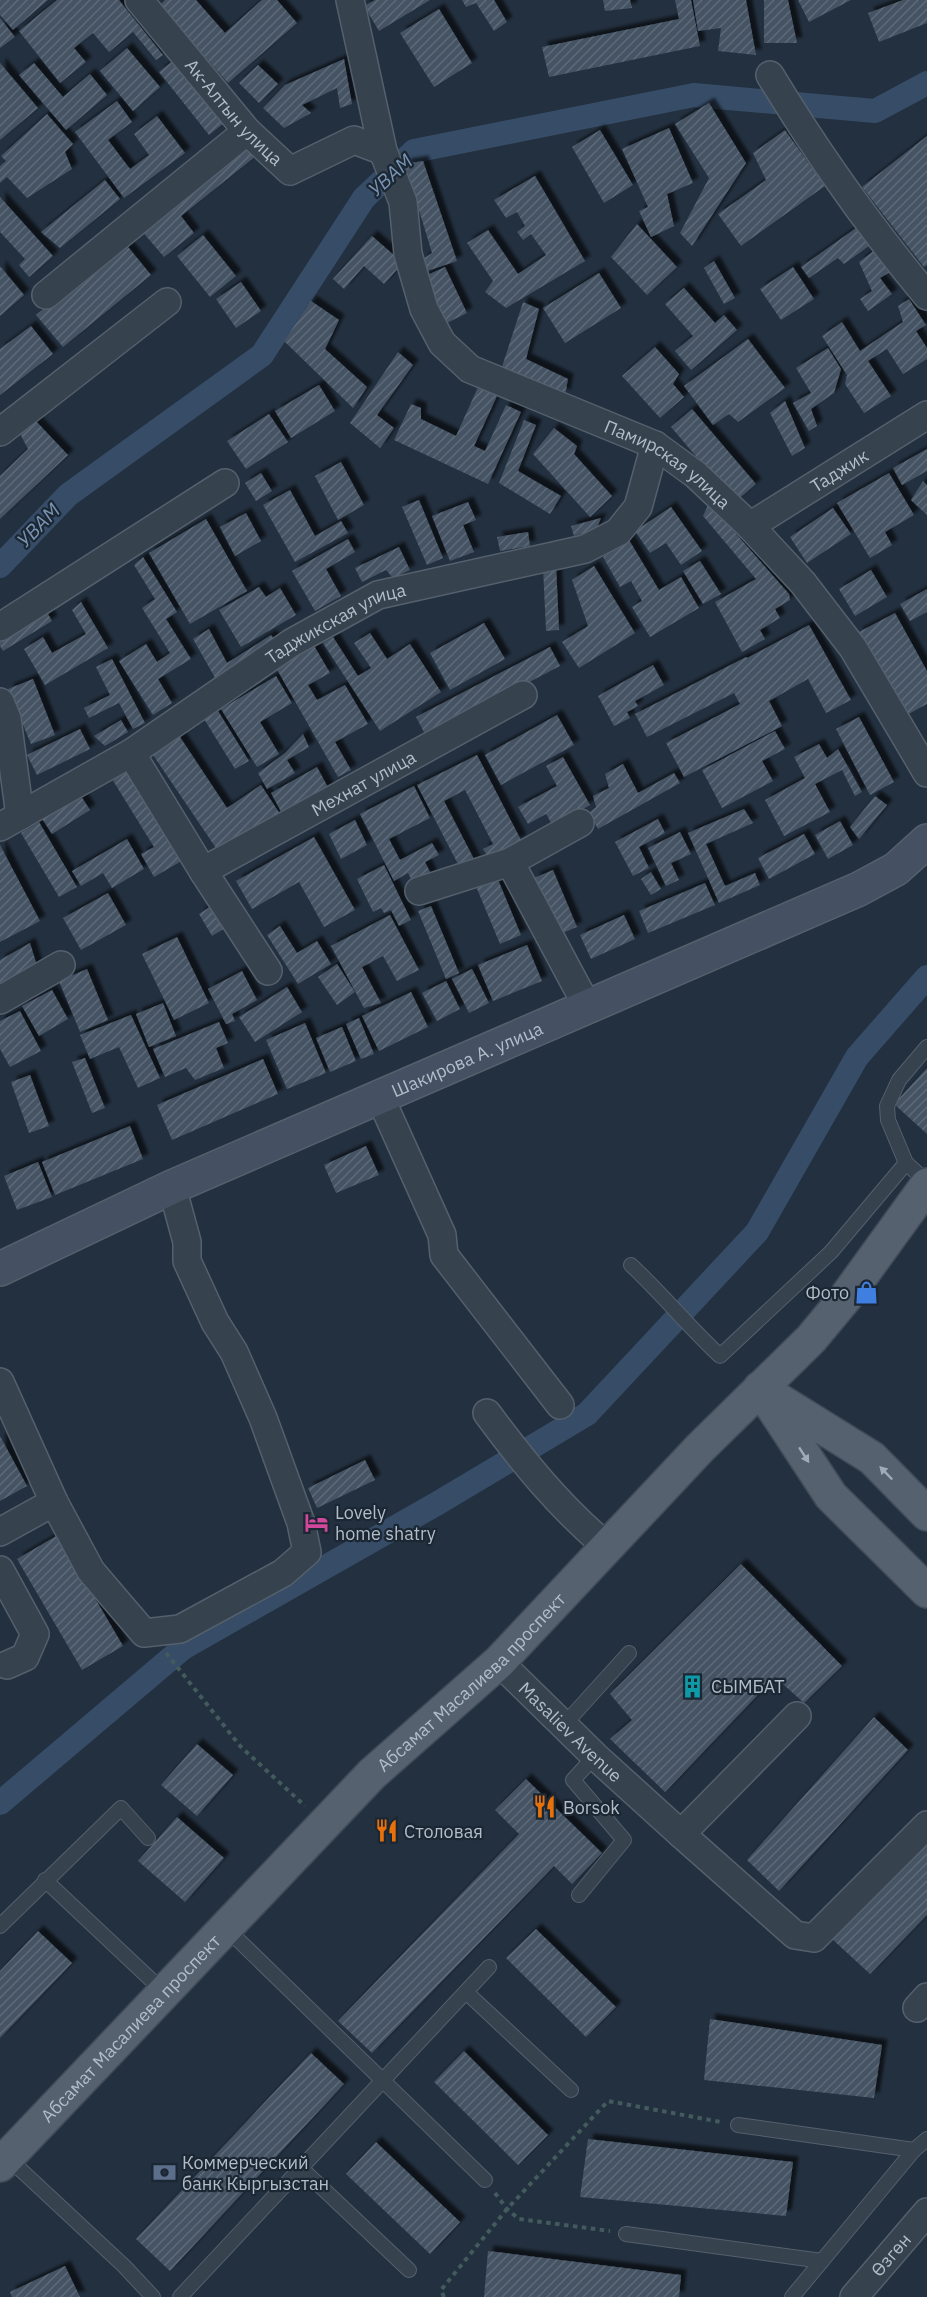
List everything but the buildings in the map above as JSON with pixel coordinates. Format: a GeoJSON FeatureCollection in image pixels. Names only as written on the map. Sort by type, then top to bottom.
{"type":"FeatureCollection","features":[{"type":"Feature","properties":{"kind":"main road","name":"Шакирова А. улица"},"geometry":{"type":"LineString","coordinates":[[0,1269],[172,1187],[859,889],[896,869],[927,841]]}},
{"type":"Feature","properties":{"kind":"main road","name":"Абсамат Масалиева проспект"},"geometry":{"type":"LineString","coordinates":[[4,2161],[372,1774],[499,1662],[606,1546],[811,1339],[846,1298],[920,1177]]}},
{"type":"Feature","properties":{"kind":"main road"},"geometry":{"type":"LineString","coordinates":[[760,1388],[872,1458],[927,1515]]}},
{"type":"Feature","properties":{"kind":"main road"},"geometry":{"type":"LineString","coordinates":[[760,1388],[831,1496],[927,1591]]}},
{"type":"Feature","properties":{"kind":"street","name":"Ак-Алтын улица"},"geometry":{"type":"LineString","coordinates":[[139,0],[248,131],[290,171],[354,140],[383,151]]}},
{"type":"Feature","properties":{"kind":"street"},"geometry":{"type":"LineString","coordinates":[[350,0],[383,151]]}},
{"type":"Feature","properties":{"kind":"street"},"geometry":{"type":"LineString","coordinates":[[775,84],[877,236],[927,296]]}},
{"type":"Feature","properties":{"kind":"street"},"geometry":{"type":"LineString","coordinates":[[46,295],[248,131]]}},
{"type":"Feature","properties":{"kind":"street","name":"Памирская улица"},"geometry":{"type":"LineString","coordinates":[[383,151],[403,202],[408,254],[424,309],[442,343],[470,369],[655,445],[696,475],[750,526],[803,583],[853,648],[927,773]]}},
{"type":"Feature","properties":{"kind":"street"},"geometry":{"type":"LineString","coordinates":[[0,432],[167,302]]}},
{"type":"Feature","properties":{"kind":"street","name":"Таджик"},"geometry":{"type":"LineString","coordinates":[[750,526],[927,415]]}},
{"type":"Feature","properties":{"kind":"street","name":"Таджикская улица"},"geometry":{"type":"LineString","coordinates":[[10,822],[131,753],[291,643],[378,595],[585,549],[618,531],[638,507],[655,445]]}},
{"type":"Feature","properties":{"kind":"street"},"geometry":{"type":"LineString","coordinates":[[0,627],[225,483]]}},
{"type":"Feature","properties":{"kind":"street","name":"Мехнат улица"},"geometry":{"type":"LineString","coordinates":[[203,871],[523,695]]}},
{"type":"Feature","properties":{"kind":"street"},"geometry":{"type":"LineString","coordinates":[[0,702],[7,718],[10,822]]}},
{"type":"Feature","properties":{"kind":"street"},"geometry":{"type":"LineString","coordinates":[[131,753],[203,871],[268,971]]}},
{"type":"Feature","properties":{"kind":"street"},"geometry":{"type":"LineString","coordinates":[[419,891],[510,862],[580,823]]}},
{"type":"Feature","properties":{"kind":"street"},"geometry":{"type":"LineString","coordinates":[[510,862],[587,1006]]}},
{"type":"Feature","properties":{"kind":"street"},"geometry":{"type":"LineString","coordinates":[[0,1000],[61,965]]}},
{"type":"Feature","properties":{"kind":"street"},"geometry":{"type":"LineString","coordinates":[[380,1097],[442,1235],[444,1255],[560,1405]]}},
{"type":"Feature","properties":{"kind":"street"},"geometry":{"type":"LineString","coordinates":[[0,1382],[54,1502],[91,1571],[144,1633],[180,1629],[283,1574],[307,1552],[301,1523],[263,1418],[234,1352],[215,1322],[187,1261],[187,1242],[172,1187]]}},
{"type":"Feature","properties":{"kind":"street"},"geometry":{"type":"LineString","coordinates":[[487,1413],[519,1456],[568,1514],[606,1546]]}},
{"type":"Feature","properties":{"kind":"street"},"geometry":{"type":"LineString","coordinates":[[0,1532],[54,1502]]}},
{"type":"Feature","properties":{"kind":"street"},"geometry":{"type":"LineString","coordinates":[[0,1570],[35,1634],[25,1657],[7,1665]]}},
{"type":"Feature","properties":{"kind":"street","name":"Masaliev Avenue"},"geometry":{"type":"LineString","coordinates":[[499,1662],[595,1756],[795,1935],[814,1938],[927,1825]]}},
{"type":"Feature","properties":{"kind":"street"},"geometry":{"type":"LineString","coordinates":[[681,1834],[797,1716]]}},
{"type":"Feature","properties":{"kind":"street","name":"Өзгөн"},"geometry":{"type":"LineString","coordinates":[[854,2297],[927,2212]]}},
{"type":"Feature","properties":{"kind":"lane"},"geometry":{"type":"LineString","coordinates":[[631,1265],[691,1329],[720,1356],[831,1252],[920,1177],[888,1120],[886,1106],[899,1080],[927,1047]]}},
{"type":"Feature","properties":{"kind":"lane"},"geometry":{"type":"LineString","coordinates":[[563,1726],[629,1653]]}},
{"type":"Feature","properties":{"kind":"lane"},"geometry":{"type":"LineString","coordinates":[[579,1895],[624,1840],[573,1780],[595,1756]]}},
{"type":"Feature","properties":{"kind":"lane"},"geometry":{"type":"LineString","coordinates":[[0,1926],[121,1808],[148,1838]]}},
{"type":"Feature","properties":{"kind":"lane"},"geometry":{"type":"LineString","coordinates":[[45,1880],[164,1992]]}},
{"type":"Feature","properties":{"kind":"lane"},"geometry":{"type":"LineString","coordinates":[[226,1928],[485,2180]]}},
{"type":"Feature","properties":{"kind":"lane"},"geometry":{"type":"LineString","coordinates":[[180,2297],[489,1967]]}},
{"type":"Feature","properties":{"kind":"lane"},"geometry":{"type":"LineString","coordinates":[[466,1992],[571,2090]]}},
{"type":"Feature","properties":{"kind":"lane"},"geometry":{"type":"LineString","coordinates":[[738,2125],[914,2150]]}},
{"type":"Feature","properties":{"kind":"lane"},"geometry":{"type":"LineString","coordinates":[[792,2297],[914,2150],[927,2139]]}},
{"type":"Feature","properties":{"kind":"lane"},"geometry":{"type":"LineString","coordinates":[[4,2161],[124,2266],[153,2297]]}},
{"type":"Feature","properties":{"kind":"lane"},"geometry":{"type":"LineString","coordinates":[[301,2168],[409,2270]]}},
{"type":"Feature","properties":{"kind":"lane"},"geometry":{"type":"LineString","coordinates":[[626,2234],[822,2261]]}},
{"type":"Feature","properties":{"kind":"path"},"geometry":{"type":"LineString","coordinates":[[164,1650],[241,1748],[305,1806]]}},
{"type":"Feature","properties":{"kind":"path"},"geometry":{"type":"LineString","coordinates":[[444,2297],[441,2290],[507,2209],[608,2101],[738,2125]]}},
{"type":"Feature","properties":{"kind":"path"},"geometry":{"type":"LineString","coordinates":[[507,2209],[519,2219],[626,2234]]}},
{"type":"Feature","properties":{"kind":"waterway","name":"УВАМ"},"geometry":{"type":"LineString","coordinates":[[0,566],[68,495],[262,355],[364,198],[414,151],[694,95],[875,111],[927,83]]}},
{"type":"Feature","properties":{"kind":"waterway"},"geometry":{"type":"LineString","coordinates":[[0,1803],[183,1648],[438,1503],[587,1414],[757,1232],[857,1057],[927,977]]}},
{"type":"Feature","properties":{"kind":"place","name":"Фото"},"geometry":{"type":"Point","coordinates":[867,1292]}},
{"type":"Feature","properties":{"kind":"place","name":"Lovely home shatry"},"geometry":{"type":"Point","coordinates":[317,1522]}},
{"type":"Feature","properties":{"kind":"place","name":"СЫМБАТ"},"geometry":{"type":"Point","coordinates":[693,1686]}},
{"type":"Feature","properties":{"kind":"place","name":"Borsok"},"geometry":{"type":"Point","coordinates":[545,1807]}},
{"type":"Feature","properties":{"kind":"place","name":"Столовая"},"geometry":{"type":"Point","coordinates":[386,1831]}},
{"type":"Feature","properties":{"kind":"place","name":"Коммерческий банк Кыргызстан"},"geometry":{"type":"Point","coordinates":[164,2172]}}]}
